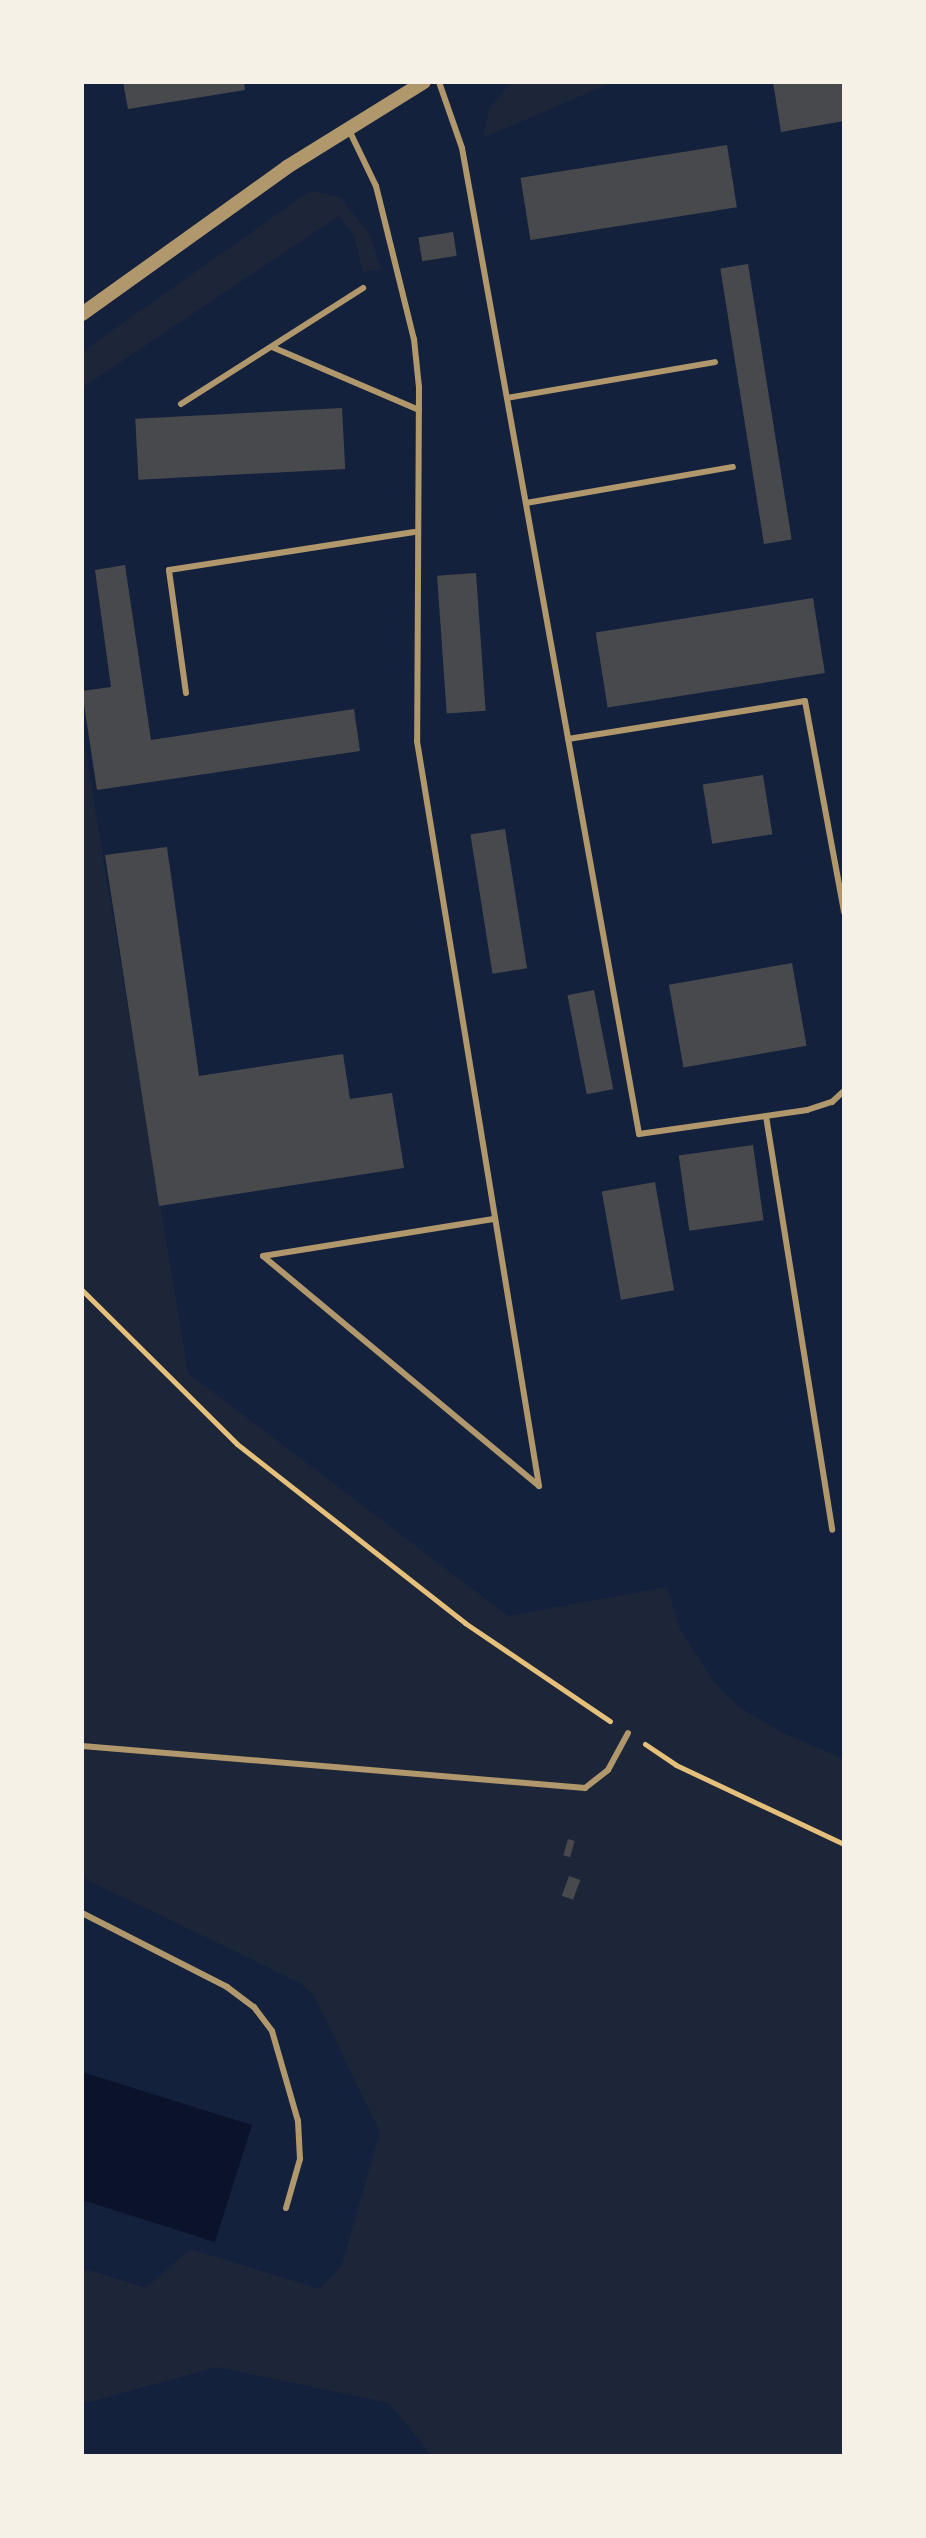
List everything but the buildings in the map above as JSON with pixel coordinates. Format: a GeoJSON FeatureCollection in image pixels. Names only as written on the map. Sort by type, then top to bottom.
{"type":"FeatureCollection","features":[{"type":"Feature","properties":{"kind":"street"},"geometry":{"type":"LineString","coordinates":[[82,314],[348,127],[424,82]]}},
{"type":"Feature","properties":{"kind":"lane"},"geometry":{"type":"LineString","coordinates":[[439,82],[462,148],[639,1134],[807,1110],[832,1102],[844,1091]]}},
{"type":"Feature","properties":{"kind":"lane"},"geometry":{"type":"LineString","coordinates":[[348,127],[376,186],[414,339],[419,410],[414,532],[417,741],[539,1486],[263,1256],[495,1219]]}},
{"type":"Feature","properties":{"kind":"lane"},"geometry":{"type":"LineString","coordinates":[[181,404],[363,288]]}},
{"type":"Feature","properties":{"kind":"lane"},"geometry":{"type":"LineString","coordinates":[[272,347],[372,394],[419,410]]}},
{"type":"Feature","properties":{"kind":"lane"},"geometry":{"type":"LineString","coordinates":[[507,398],[715,362]]}},
{"type":"Feature","properties":{"kind":"lane"},"geometry":{"type":"LineString","coordinates":[[526,503],[733,467]]}},
{"type":"Feature","properties":{"kind":"lane"},"geometry":{"type":"LineString","coordinates":[[186,693],[169,570],[414,532]]}},
{"type":"Feature","properties":{"kind":"lane"},"geometry":{"type":"LineString","coordinates":[[568,739],[805,701],[844,912]]}},
{"type":"Feature","properties":{"kind":"lane"},"geometry":{"type":"LineString","coordinates":[[766,1116],[832,1530]]}},
{"type":"Feature","properties":{"kind":"lane"},"geometry":{"type":"LineString","coordinates":[[82,1746],[585,1788],[608,1770],[628,1733]]}},
{"type":"Feature","properties":{"kind":"lane"},"geometry":{"type":"LineString","coordinates":[[82,1913],[227,1987],[254,2007],[272,2031],[298,2121],[300,2159],[286,2208]]}},
{"type":"Feature","properties":{"kind":"path"},"geometry":{"type":"LineString","coordinates":[[82,1290],[237,1444],[465,1623],[676,1765],[844,1844]]}},
{"type":"Feature","properties":{"kind":"shaded area"},"geometry":{"type":"Polygon","coordinates":[[[511,82],[613,82],[483,138],[489,109],[511,82]]]}},
{"type":"Feature","properties":{"kind":"shaded area"},"geometry":{"type":"Polygon","coordinates":[[[310,191],[340,197],[370,235],[381,269],[363,272],[354,235],[339,216],[82,388],[82,352],[310,191]]]}},
{"type":"Feature","properties":{"kind":"shaded area"},"geometry":{"type":"Polygon","coordinates":[[[82,729],[188,1373],[508,1616],[667,1587],[680,1629],[715,1684],[739,1707],[785,1734],[844,1759],[844,2456],[432,2456],[389,2403],[217,2367],[82,2404],[82,2268],[146,2288],[190,2249],[320,2289],[342,2265],[380,2132],[314,1996],[300,1983],[82,1877],[82,729]]]}},
{"type":"Feature","properties":{"kind":"shaded area"},"geometry":{"type":"Polygon","coordinates":[[[82,2072],[252,2125],[215,2242],[82,2200],[82,2072]]]}}]}
